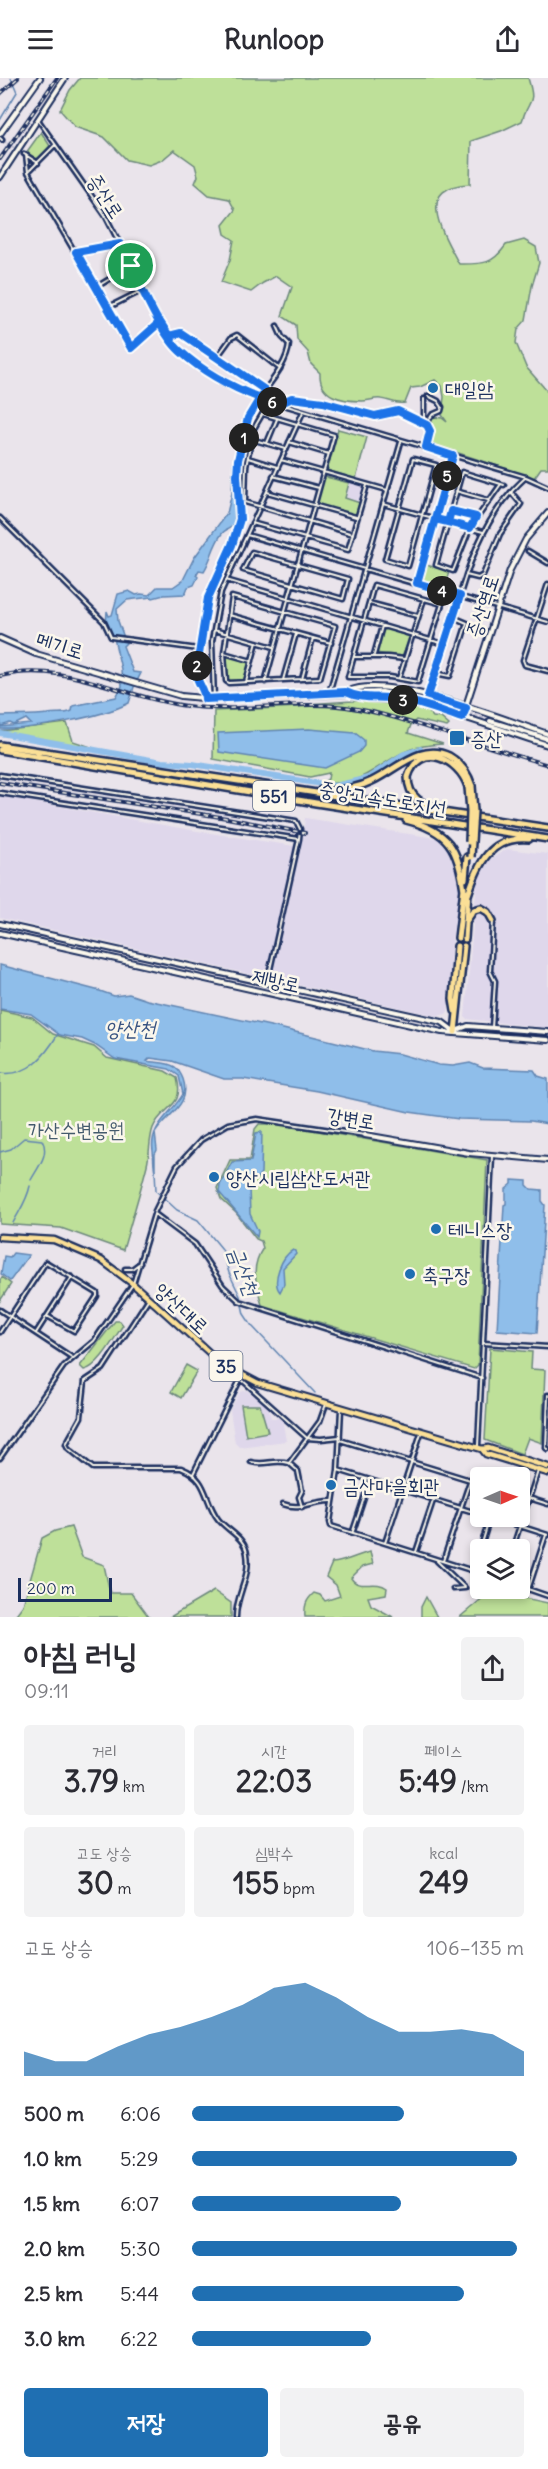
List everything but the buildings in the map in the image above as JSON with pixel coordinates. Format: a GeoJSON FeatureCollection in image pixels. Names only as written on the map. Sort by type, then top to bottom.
{"type":"FeatureCollection","features":[{"type":"Feature","properties":{"kind":"highway","name":"중앙고속도로지선"},"geometry":{"type":"LineString","coordinates":[[0,745],[548,828]]}},
{"type":"Feature","properties":{"kind":"highway","name":"중앙고속도로지선"},"geometry":{"type":"LineString","coordinates":[[0,750],[548,840]]}},
{"type":"Feature","properties":{"kind":"highway"},"geometry":{"type":"LineString","coordinates":[[189,772],[199,771],[314,789],[345,790],[371,782],[412,758],[433,752],[444,754],[456,761],[466,771],[474,810],[469,857],[466,892],[462,938],[466,921],[466,892],[458,856],[450,843],[439,833],[423,825],[355,812],[349,808]]}},
{"type":"Feature","properties":{"kind":"highway"},"geometry":{"type":"LineString","coordinates":[[470,786],[459,769],[444,759],[436,757],[417,763],[408,777],[409,788],[413,796],[425,804],[507,822]]}},
{"type":"Feature","properties":{"kind":"highway"},"geometry":{"type":"LineString","coordinates":[[466,892],[478,865],[486,854],[499,845],[523,839],[548,840]]}},
{"type":"Feature","properties":{"kind":"highway"},"geometry":{"type":"LineString","coordinates":[[466,921],[474,910],[481,908],[488,912],[493,921]]}},
{"type":"Feature","properties":{"kind":"highway"},"geometry":{"type":"LineString","coordinates":[[455,1032],[461,946]]}},
{"type":"Feature","properties":{"kind":"main road","name":"양산대로"},"geometry":{"type":"LineString","coordinates":[[0,1237],[39,1238],[60,1242],[88,1253],[112,1267],[134,1284],[204,1349],[242,1378],[421,1433],[480,1449],[488,1448],[548,1467]]}},
{"type":"Feature","properties":{"kind":"main road"},"geometry":{"type":"LineString","coordinates":[[112,1267],[125,1269]]}},
{"type":"Feature","properties":{"kind":"main road","name":"양산대로"},"geometry":{"type":"LineString","coordinates":[[480,1449],[486,1454],[548,1473]]}},
{"type":"Feature","properties":{"kind":"street"},"geometry":{"type":"LineString","coordinates":[[1,137],[40,78]]}},
{"type":"Feature","properties":{"kind":"street"},"geometry":{"type":"LineString","coordinates":[[0,177],[65,78]]}},
{"type":"Feature","properties":{"kind":"street","name":"증산로"},"geometry":{"type":"LineString","coordinates":[[37,118],[94,199],[160,322],[178,350],[227,385],[279,404],[292,398],[323,402],[375,416],[394,411],[425,424]]}},
{"type":"Feature","properties":{"kind":"street"},"geometry":{"type":"LineString","coordinates":[[28,172],[55,145]]}},
{"type":"Feature","properties":{"kind":"street"},"geometry":{"type":"LineString","coordinates":[[38,163],[25,154],[28,172],[131,348],[160,322]]}},
{"type":"Feature","properties":{"kind":"street"},"geometry":{"type":"LineString","coordinates":[[76,252],[120,244]]}},
{"type":"Feature","properties":{"kind":"street"},"geometry":{"type":"LineString","coordinates":[[97,287],[131,266]]}},
{"type":"Feature","properties":{"kind":"street"},"geometry":{"type":"LineString","coordinates":[[109,307],[143,290]]}},
{"type":"Feature","properties":{"kind":"street"},"geometry":{"type":"LineString","coordinates":[[277,326],[282,337],[289,344],[288,352],[280,369],[248,418],[238,460],[240,519],[232,545],[208,598],[198,649],[197,680],[205,693],[205,699],[382,692],[434,704]]}},
{"type":"Feature","properties":{"kind":"street"},"geometry":{"type":"LineString","coordinates":[[169,336],[181,333],[265,390]]}},
{"type":"Feature","properties":{"kind":"street"},"geometry":{"type":"LineString","coordinates":[[218,356],[231,338],[237,335],[280,369]]}},
{"type":"Feature","properties":{"kind":"street"},"geometry":{"type":"LineString","coordinates":[[425,424],[432,415],[441,411],[442,407],[438,401],[428,396]]}},
{"type":"Feature","properties":{"kind":"street"},"geometry":{"type":"LineString","coordinates":[[424,399],[425,424],[430,431],[426,447]]}},
{"type":"Feature","properties":{"kind":"street"},"geometry":{"type":"LineString","coordinates":[[270,401],[254,427],[251,439],[247,457],[245,502],[353,534]]}},
{"type":"Feature","properties":{"kind":"street"},"geometry":{"type":"LineString","coordinates":[[279,404],[526,477],[548,487]]}},
{"type":"Feature","properties":{"kind":"street"},"geometry":{"type":"LineString","coordinates":[[214,699],[212,650],[218,603],[226,580],[303,411]]}},
{"type":"Feature","properties":{"kind":"street"},"geometry":{"type":"LineString","coordinates":[[263,414],[334,435],[265,682]]}},
{"type":"Feature","properties":{"kind":"street"},"geometry":{"type":"LineString","coordinates":[[267,443],[277,419]]}},
{"type":"Feature","properties":{"kind":"street"},"geometry":{"type":"LineString","coordinates":[[251,439],[286,449]]}},
{"type":"Feature","properties":{"kind":"street"},"geometry":{"type":"LineString","coordinates":[[329,693],[402,441]]}},
{"type":"Feature","properties":{"kind":"street"},"geometry":{"type":"LineString","coordinates":[[289,442],[328,453]]}},
{"type":"Feature","properties":{"kind":"street"},"geometry":{"type":"LineString","coordinates":[[417,583],[453,456]]}},
{"type":"Feature","properties":{"kind":"street"},"geometry":{"type":"LineString","coordinates":[[247,457],[278,467]]}},
{"type":"Feature","properties":{"kind":"street"},"geometry":{"type":"LineString","coordinates":[[413,459],[436,465],[422,515],[408,566],[385,559],[413,459]]}},
{"type":"Feature","properties":{"kind":"street"},"geometry":{"type":"LineString","coordinates":[[281,460],[387,490]]}},
{"type":"Feature","properties":{"kind":"street"},"geometry":{"type":"LineString","coordinates":[[462,472],[502,484],[476,517],[453,571],[436,566],[456,491],[462,472]]}},
{"type":"Feature","properties":{"kind":"street"},"geometry":{"type":"LineString","coordinates":[[273,476],[319,488]]}},
{"type":"Feature","properties":{"kind":"street"},"geometry":{"type":"LineString","coordinates":[[428,696],[466,574],[483,532],[511,492],[526,477]]}},
{"type":"Feature","properties":{"kind":"street"},"geometry":{"type":"LineString","coordinates":[[252,523],[348,550],[367,484]]}},
{"type":"Feature","properties":{"kind":"street"},"geometry":{"type":"LineString","coordinates":[[456,491],[488,500]]}},
{"type":"Feature","properties":{"kind":"street"},"geometry":{"type":"LineString","coordinates":[[267,492],[358,517]]}},
{"type":"Feature","properties":{"kind":"street"},"geometry":{"type":"LineString","coordinates":[[466,574],[478,578],[483,574],[500,534],[521,504],[511,492]]}},
{"type":"Feature","properties":{"kind":"street"},"geometry":{"type":"LineString","coordinates":[[383,504],[483,532]]}},
{"type":"Feature","properties":{"kind":"street"},"geometry":{"type":"LineString","coordinates":[[451,511],[476,517]]}},
{"type":"Feature","properties":{"kind":"street","name":"증산역로"},"geometry":{"type":"LineString","coordinates":[[462,718],[497,607],[521,547],[548,513]]}},
{"type":"Feature","properties":{"kind":"street"},"geometry":{"type":"LineString","coordinates":[[0,518],[104,622],[114,639],[198,649]]}},
{"type":"Feature","properties":{"kind":"street"},"geometry":{"type":"LineString","coordinates":[[247,535],[548,622]]}},
{"type":"Feature","properties":{"kind":"street"},"geometry":{"type":"LineString","coordinates":[[528,551],[548,562]]}},
{"type":"Feature","properties":{"kind":"street"},"geometry":{"type":"LineString","coordinates":[[252,552],[297,565],[348,579],[343,599],[243,570],[252,552]]}},
{"type":"Feature","properties":{"kind":"street"},"geometry":{"type":"LineString","coordinates":[[226,580],[444,644]]}},
{"type":"Feature","properties":{"kind":"street"},"geometry":{"type":"LineString","coordinates":[[548,584],[523,660],[525,665],[548,671]]}},
{"type":"Feature","properties":{"kind":"street"},"geometry":{"type":"LineString","coordinates":[[374,585],[442,604],[418,682],[399,678],[348,677],[369,603],[374,585]]}},
{"type":"Feature","properties":{"kind":"street"},"geometry":{"type":"LineString","coordinates":[[232,597],[284,612],[335,626],[320,678],[265,682],[229,683],[225,681],[224,653],[232,597]]}},
{"type":"Feature","properties":{"kind":"street"},"geometry":{"type":"LineString","coordinates":[[399,678],[424,599]]}},
{"type":"Feature","properties":{"kind":"street"},"geometry":{"type":"LineString","coordinates":[[369,603],[418,616]]}},
{"type":"Feature","properties":{"kind":"street"},"geometry":{"type":"LineString","coordinates":[[229,615],[330,643]]}},
{"type":"Feature","properties":{"kind":"street"},"geometry":{"type":"LineString","coordinates":[[435,673],[450,676],[467,623],[453,617]]}},
{"type":"Feature","properties":{"kind":"street"},"geometry":{"type":"LineString","coordinates":[[373,656],[382,626]]}},
{"type":"Feature","properties":{"kind":"street"},"geometry":{"type":"LineString","coordinates":[[214,630],[274,647]]}},
{"type":"Feature","properties":{"kind":"street"},"geometry":{"type":"LineString","coordinates":[[283,681],[296,634]]}},
{"type":"Feature","properties":{"kind":"street","name":"메기로"},"geometry":{"type":"LineString","coordinates":[[0,638],[36,654],[113,677],[181,696],[205,699]]}},
{"type":"Feature","properties":{"kind":"street"},"geometry":{"type":"LineString","coordinates":[[302,680],[313,638]]}},
{"type":"Feature","properties":{"kind":"street"},"geometry":{"type":"LineString","coordinates":[[246,682],[257,642]]}},
{"type":"Feature","properties":{"kind":"street"},"geometry":{"type":"LineString","coordinates":[[224,653],[252,661]]}},
{"type":"Feature","properties":{"kind":"street"},"geometry":{"type":"LineString","coordinates":[[354,657],[404,659]]}},
{"type":"Feature","properties":{"kind":"street"},"geometry":{"type":"LineString","coordinates":[[346,692],[355,688],[383,687],[428,696],[548,734]]}},
{"type":"Feature","properties":{"kind":"street"},"geometry":{"type":"LineString","coordinates":[[346,692],[357,698],[397,699],[548,745]]}},
{"type":"Feature","properties":{"kind":"street"},"geometry":{"type":"LineString","coordinates":[[437,710],[441,705],[439,699]]}},
{"type":"Feature","properties":{"kind":"street"},"geometry":{"type":"LineString","coordinates":[[486,726],[485,720],[490,715]]}},
{"type":"Feature","properties":{"kind":"street"},"geometry":{"type":"LineString","coordinates":[[490,721],[548,740]]}},
{"type":"Feature","properties":{"kind":"street"},"geometry":{"type":"LineString","coordinates":[[0,776],[293,819],[299,825],[298,839],[267,983]]}},
{"type":"Feature","properties":{"kind":"street"},"geometry":{"type":"LineString","coordinates":[[0,794],[298,839]]}},
{"type":"Feature","properties":{"kind":"street"},"geometry":{"type":"LineString","coordinates":[[492,1028],[495,981],[490,971],[493,921]]}},
{"type":"Feature","properties":{"kind":"street"},"geometry":{"type":"LineString","coordinates":[[0,924],[442,1022],[455,1032],[468,1026],[548,1032]]}},
{"type":"Feature","properties":{"kind":"street","name":"제방로"},"geometry":{"type":"LineString","coordinates":[[0,933],[442,1032],[548,1040]]}},
{"type":"Feature","properties":{"kind":"street","name":"강변로"},"geometry":{"type":"LineString","coordinates":[[155,1212],[184,1157],[201,1140],[219,1129],[240,1121],[268,1120],[492,1156],[548,1160]]}},
{"type":"Feature","properties":{"kind":"street"},"geometry":{"type":"LineString","coordinates":[[480,1449],[492,1156]]}},
{"type":"Feature","properties":{"kind":"street"},"geometry":{"type":"LineString","coordinates":[[0,1458],[64,1366],[94,1341],[134,1284],[155,1212],[195,1244],[219,1282],[237,1300],[482,1378]]}},
{"type":"Feature","properties":{"kind":"street"},"geometry":{"type":"LineString","coordinates":[[125,1269],[132,1269],[142,1260]]}},
{"type":"Feature","properties":{"kind":"street"},"geometry":{"type":"LineString","coordinates":[[0,1332],[46,1262],[96,1292],[97,1296],[74,1331],[47,1316]]}},
{"type":"Feature","properties":{"kind":"street"},"geometry":{"type":"LineString","coordinates":[[36,1334],[72,1277]]}},
{"type":"Feature","properties":{"kind":"street"},"geometry":{"type":"LineString","coordinates":[[149,1298],[103,1369],[85,1381],[81,1417],[66,1444],[87,1466],[93,1468],[181,1468],[193,1474],[205,1489],[217,1519],[246,1547],[247,1575],[238,1596],[236,1617]]}},
{"type":"Feature","properties":{"kind":"street"},"geometry":{"type":"LineString","coordinates":[[0,1310],[73,1358]]}},
{"type":"Feature","properties":{"kind":"street"},"geometry":{"type":"LineString","coordinates":[[483,1343],[548,1347]]}},
{"type":"Feature","properties":{"kind":"street"},"geometry":{"type":"LineString","coordinates":[[193,1474],[242,1378],[307,1438],[340,1438],[470,1480],[443,1561]]}},
{"type":"Feature","properties":{"kind":"street"},"geometry":{"type":"LineString","coordinates":[[548,1395],[546,1448],[548,1449]]}},
{"type":"Feature","properties":{"kind":"street"},"geometry":{"type":"LineString","coordinates":[[289,1463],[320,1421],[326,1404]]}},
{"type":"Feature","properties":{"kind":"street"},"geometry":{"type":"LineString","coordinates":[[341,1409],[338,1470],[331,1526],[470,1570]]}},
{"type":"Feature","properties":{"kind":"street"},"geometry":{"type":"LineString","coordinates":[[385,1543],[421,1433]]}},
{"type":"Feature","properties":{"kind":"street"},"geometry":{"type":"LineString","coordinates":[[0,1449],[4,1452]]}},
{"type":"Feature","properties":{"kind":"street"},"geometry":{"type":"LineString","coordinates":[[250,1462],[258,1464],[277,1460],[289,1463],[298,1471],[302,1507]]}},
{"type":"Feature","properties":{"kind":"street"},"geometry":{"type":"LineString","coordinates":[[338,1470],[470,1511]]}},
{"type":"Feature","properties":{"kind":"street"},"geometry":{"type":"LineString","coordinates":[[530,1493],[538,1471]]}},
{"type":"Feature","properties":{"kind":"street"},"geometry":{"type":"LineString","coordinates":[[353,1532],[370,1480]]}},
{"type":"Feature","properties":{"kind":"street"},"geometry":{"type":"LineString","coordinates":[[530,1499],[548,1504]]}},
{"type":"Feature","properties":{"kind":"street"},"geometry":{"type":"LineString","coordinates":[[283,1504],[293,1508],[320,1500],[333,1501]]}},
{"type":"Feature","properties":{"kind":"street"},"geometry":{"type":"LineString","coordinates":[[416,1552],[433,1500]]}},
{"type":"Feature","properties":{"kind":"street"},"geometry":{"type":"LineString","coordinates":[[516,1539],[520,1527],[547,1535],[530,1584]]}},
{"type":"Feature","properties":{"kind":"street"},"geometry":{"type":"LineString","coordinates":[[435,1558],[465,1588],[453,1589]]}},
{"type":"Feature","properties":{"kind":"street"},"geometry":{"type":"LineString","coordinates":[[530,1591],[548,1596]]}},
{"type":"Feature","properties":{"kind":"shaded area"},"geometry":{"type":"Polygon","coordinates":[[[350,482],[365,486],[360,502],[345,498],[350,482]]]}},
{"type":"Feature","properties":{"kind":"shaded area"},"geometry":{"type":"Polygon","coordinates":[[[0,796],[301,847],[305,818],[442,839],[458,870],[459,892],[451,950],[448,1011],[446,1014],[437,1016],[0,918],[0,796]]]}},
{"type":"Feature","properties":{"kind":"shaded area"},"geometry":{"type":"Polygon","coordinates":[[[507,849],[548,854],[548,1028],[465,1017],[477,881],[489,860],[507,849]]]}},
{"type":"Feature","properties":{"kind":"shaded area"},"geometry":{"type":"Polygon","coordinates":[[[246,1390],[268,1406],[271,1418],[282,1418],[286,1441],[239,1447],[235,1443],[230,1410],[240,1392],[246,1390]]]}},
{"type":"Feature","properties":{"kind":"green space"},"geometry":{"type":"Polygon","coordinates":[[[80,78],[528,78],[532,98],[522,121],[471,141],[470,184],[453,187],[442,193],[437,202],[437,214],[440,226],[459,264],[486,262],[501,252],[506,245],[524,240],[536,247],[539,263],[526,320],[518,329],[516,343],[526,367],[548,392],[548,468],[541,468],[534,478],[428,443],[431,430],[428,424],[434,417],[442,418],[447,422],[442,415],[444,397],[442,386],[435,380],[420,387],[411,388],[405,403],[379,399],[347,400],[333,396],[323,388],[320,373],[311,364],[308,352],[297,340],[296,325],[282,316],[292,287],[276,276],[251,292],[221,282],[230,260],[234,240],[225,234],[223,225],[235,210],[229,199],[209,195],[195,183],[198,176],[195,165],[174,150],[162,160],[149,165],[127,160],[104,137],[75,127],[60,110],[70,90],[80,78]]]}},
{"type":"Feature","properties":{"kind":"green space"},"geometry":{"type":"Polygon","coordinates":[[[41,132],[50,146],[40,158],[33,159],[26,153],[41,132]]]}},
{"type":"Feature","properties":{"kind":"green space"},"geometry":{"type":"Polygon","coordinates":[[[338,429],[367,437],[356,479],[327,470],[338,429]]]}},
{"type":"Feature","properties":{"kind":"green space"},"geometry":{"type":"Polygon","coordinates":[[[326,477],[349,483],[345,498],[360,503],[355,515],[318,505],[316,502],[326,477]]]}},
{"type":"Feature","properties":{"kind":"green space"},"geometry":{"type":"Polygon","coordinates":[[[426,565],[449,571],[445,586],[422,580],[426,565]]]}},
{"type":"Feature","properties":{"kind":"green space"},"geometry":{"type":"Polygon","coordinates":[[[384,628],[410,637],[402,657],[376,653],[384,628]]]}},
{"type":"Feature","properties":{"kind":"green space"},"geometry":{"type":"Polygon","coordinates":[[[226,657],[249,663],[243,681],[227,680],[226,657]]]}},
{"type":"Feature","properties":{"kind":"green space"},"geometry":{"type":"Polygon","coordinates":[[[368,700],[394,702],[428,711],[433,717],[441,718],[449,725],[447,727],[416,720],[408,733],[443,744],[412,749],[365,776],[335,783],[321,783],[328,779],[329,773],[310,777],[213,759],[214,711],[299,707],[307,704],[368,700]]]}},
{"type":"Feature","properties":{"kind":"green space"},"geometry":{"type":"Polygon","coordinates":[[[67,723],[73,741],[94,748],[6,734],[0,731],[67,723]]]}},
{"type":"Feature","properties":{"kind":"green space","name":"가산수변공원"},"geometry":{"type":"Polygon","coordinates":[[[0,1010],[32,1017],[53,1034],[94,1047],[107,1058],[165,1071],[177,1078],[178,1096],[153,1128],[147,1165],[123,1250],[61,1228],[0,1224],[0,1010]]]}},
{"type":"Feature","properties":{"kind":"green space"},"geometry":{"type":"Polygon","coordinates":[[[259,1124],[277,1124],[487,1160],[478,1365],[474,1369],[262,1305],[255,1275],[259,1255],[263,1248],[261,1241],[256,1239],[236,1213],[221,1199],[217,1188],[230,1160],[250,1160],[255,1129],[259,1124]]]}},
{"type":"Feature","properties":{"kind":"green space"},"geometry":{"type":"Polygon","coordinates":[[[2,1277],[11,1284],[0,1301],[0,1280],[2,1277]]]}},
{"type":"Feature","properties":{"kind":"green space"},"geometry":{"type":"Polygon","coordinates":[[[115,1321],[120,1321],[123,1325],[95,1364],[84,1370],[80,1366],[115,1321]]]}},
{"type":"Feature","properties":{"kind":"green space"},"geometry":{"type":"Polygon","coordinates":[[[490,1348],[532,1352],[531,1369],[545,1370],[542,1443],[528,1438],[522,1454],[485,1440],[490,1348]]]}},
{"type":"Feature","properties":{"kind":"green space"},"geometry":{"type":"Polygon","coordinates":[[[186,1365],[197,1371],[181,1398],[171,1392],[186,1365]]]}},
{"type":"Feature","properties":{"kind":"green space"},"geometry":{"type":"Polygon","coordinates":[[[241,1405],[260,1405],[268,1432],[246,1436],[241,1405]]]}},
{"type":"Feature","properties":{"kind":"green space"},"geometry":{"type":"Polygon","coordinates":[[[71,1527],[82,1557],[104,1565],[110,1593],[131,1593],[149,1617],[14,1617],[23,1605],[42,1538],[55,1531],[71,1527]]]}},
{"type":"Feature","properties":{"kind":"green space"},"geometry":{"type":"Polygon","coordinates":[[[370,1552],[373,1564],[362,1567],[351,1578],[358,1584],[377,1584],[387,1588],[386,1594],[368,1597],[371,1605],[393,1617],[305,1617],[306,1604],[314,1593],[320,1595],[325,1601],[340,1596],[336,1585],[326,1577],[332,1563],[370,1552]]]}},
{"type":"Feature","properties":{"kind":"green space"},"geometry":{"type":"Polygon","coordinates":[[[214,1591],[231,1603],[231,1617],[170,1617],[214,1591]]]}},
{"type":"Feature","properties":{"kind":"green space"},"geometry":{"type":"Polygon","coordinates":[[[426,1597],[437,1617],[421,1617],[421,1607],[426,1597]]]}},
{"type":"Feature","properties":{"kind":"green space"},"geometry":{"type":"Polygon","coordinates":[[[481,1599],[529,1599],[548,1603],[548,1617],[460,1617],[481,1599]]]}},
{"type":"Feature","properties":{"kind":"water"},"geometry":{"type":"Polygon","coordinates":[[[233,464],[236,466],[235,524],[221,535],[204,571],[199,570],[196,575],[198,577],[194,585],[188,587],[185,594],[127,600],[117,609],[118,621],[126,643],[123,646],[133,672],[141,673],[129,703],[66,722],[0,729],[0,727],[31,724],[26,719],[14,725],[10,723],[1,726],[0,716],[66,713],[72,711],[73,706],[116,697],[122,686],[121,669],[114,638],[106,625],[107,611],[109,616],[112,615],[118,594],[129,591],[136,595],[149,595],[157,587],[173,587],[183,580],[194,558],[227,513],[232,493],[233,464]]]}},
{"type":"Feature","properties":{"kind":"water"},"geometry":{"type":"Polygon","coordinates":[[[309,729],[355,733],[364,740],[364,746],[359,752],[325,768],[219,752],[218,733],[309,729]]]}},
{"type":"Feature","properties":{"kind":"water","name":"양산천"},"geometry":{"type":"Polygon","coordinates":[[[0,965],[114,996],[129,994],[373,1051],[400,1054],[439,1065],[453,1066],[470,1063],[483,1068],[534,1070],[538,1076],[548,1079],[548,1124],[531,1121],[459,1119],[409,1112],[317,1091],[243,1079],[224,1079],[172,1061],[150,1058],[147,1061],[169,1064],[176,1068],[180,1072],[185,1088],[184,1096],[177,1109],[155,1133],[157,1150],[155,1171],[154,1134],[183,1094],[179,1076],[169,1069],[115,1059],[82,1039],[60,1035],[31,1014],[0,1009],[0,965]]]}},
{"type":"Feature","properties":{"kind":"water"},"geometry":{"type":"Polygon","coordinates":[[[262,1132],[261,1173],[249,1188],[250,1214],[258,1231],[257,1237],[219,1192],[220,1185],[232,1162],[251,1161],[256,1133],[262,1132]]]}},
{"type":"Feature","properties":{"kind":"water"},"geometry":{"type":"Polygon","coordinates":[[[512,1180],[527,1181],[531,1189],[542,1190],[542,1201],[545,1205],[537,1333],[497,1330],[504,1205],[506,1204],[506,1189],[512,1184],[512,1180]]]}},
{"type":"Feature","properties":{"kind":"water"},"geometry":{"type":"Polygon","coordinates":[[[293,1250],[296,1254],[283,1268],[284,1284],[280,1292],[277,1275],[285,1258],[293,1250]]]}},
{"type":"Feature","properties":{"kind":"water"},"geometry":{"type":"Polygon","coordinates":[[[13,1253],[29,1255],[10,1281],[1,1274],[4,1256],[10,1257],[13,1253]]]}},
{"type":"Feature","properties":{"kind":"waterway"},"geometry":{"type":"LineString","coordinates":[[0,120],[17,92],[11,78]]}},
{"type":"Feature","properties":{"kind":"waterway"},"geometry":{"type":"LineString","coordinates":[[0,733],[162,762],[192,764],[335,786],[368,778],[404,754],[420,749]]}},
{"type":"Feature","properties":{"kind":"waterway"},"geometry":{"type":"LineString","coordinates":[[0,1073],[19,1072],[35,1063],[58,1034]]}},
{"type":"Feature","properties":{"kind":"waterway"},"geometry":{"type":"LineString","coordinates":[[0,1152],[11,1149],[24,1138],[42,1140],[44,1155],[31,1180]]}},
{"type":"Feature","properties":{"kind":"waterway","name":"금산천"},"geometry":{"type":"LineString","coordinates":[[155,1170],[156,1191],[177,1210],[198,1220],[222,1249],[229,1273],[240,1296],[244,1314],[252,1326],[315,1393]]}},
{"type":"Feature","properties":{"kind":"waterway"},"geometry":{"type":"LineString","coordinates":[[13,1223],[30,1186]]}},
{"type":"Feature","properties":{"kind":"tunnel"},"geometry":{"type":"LineString","coordinates":[[2,140],[24,154]]}},
{"type":"Feature","properties":{"kind":"tunnel"},"geometry":{"type":"LineString","coordinates":[[434,704],[490,721]]}},
{"type":"Feature","properties":{"kind":"railway"},"geometry":{"type":"LineString","coordinates":[[0,94],[18,78]]}},
{"type":"Feature","properties":{"kind":"railway"},"geometry":{"type":"LineString","coordinates":[[0,159],[57,78]]}},
{"type":"Feature","properties":{"kind":"railway"},"geometry":{"type":"LineString","coordinates":[[0,676],[24,672],[71,676],[163,702],[206,708],[300,705],[351,708],[393,717],[548,765]]}},
{"type":"Feature","properties":{"kind":"railway"},"geometry":{"type":"LineString","coordinates":[[0,783],[227,818],[305,833]]}},
{"type":"Feature","properties":{"kind":"place","name":"대일암"},"geometry":{"type":"Point","coordinates":[433,388]}},
{"type":"Feature","properties":{"kind":"place","name":"증산"},"geometry":{"type":"Point","coordinates":[457,738]}},
{"type":"Feature","properties":{"kind":"place","name":"양산시립삼산도서관"},"geometry":{"type":"Point","coordinates":[214,1177]}},
{"type":"Feature","properties":{"kind":"place","name":"테니스장"},"geometry":{"type":"Point","coordinates":[436,1229]}},
{"type":"Feature","properties":{"kind":"place","name":"축구장"},"geometry":{"type":"Point","coordinates":[410,1274]}},
{"type":"Feature","properties":{"kind":"place","name":"금산마을회관"},"geometry":{"type":"Point","coordinates":[331,1485]}},
{"type":"Feature","properties":{"kind":"route"},"geometry":{"type":"LineString","coordinates":[[131,266],[120,244],[76,252],[131,348],[160,322],[169,336],[181,333],[265,390],[260,398],[279,404],[292,398],[323,402],[375,416],[398,411],[427,425],[430,431],[426,447],[453,456],[435,519],[448,522],[451,511],[476,517],[470,528],[435,519],[417,583],[460,596],[428,696],[466,708],[462,718],[412,702],[382,697],[357,698],[346,692],[205,699],[205,693],[197,680],[196,673],[204,611],[218,573],[232,545],[240,519],[238,460],[248,418],[260,398],[227,385],[178,350],[160,322],[131,266]]}}]}
